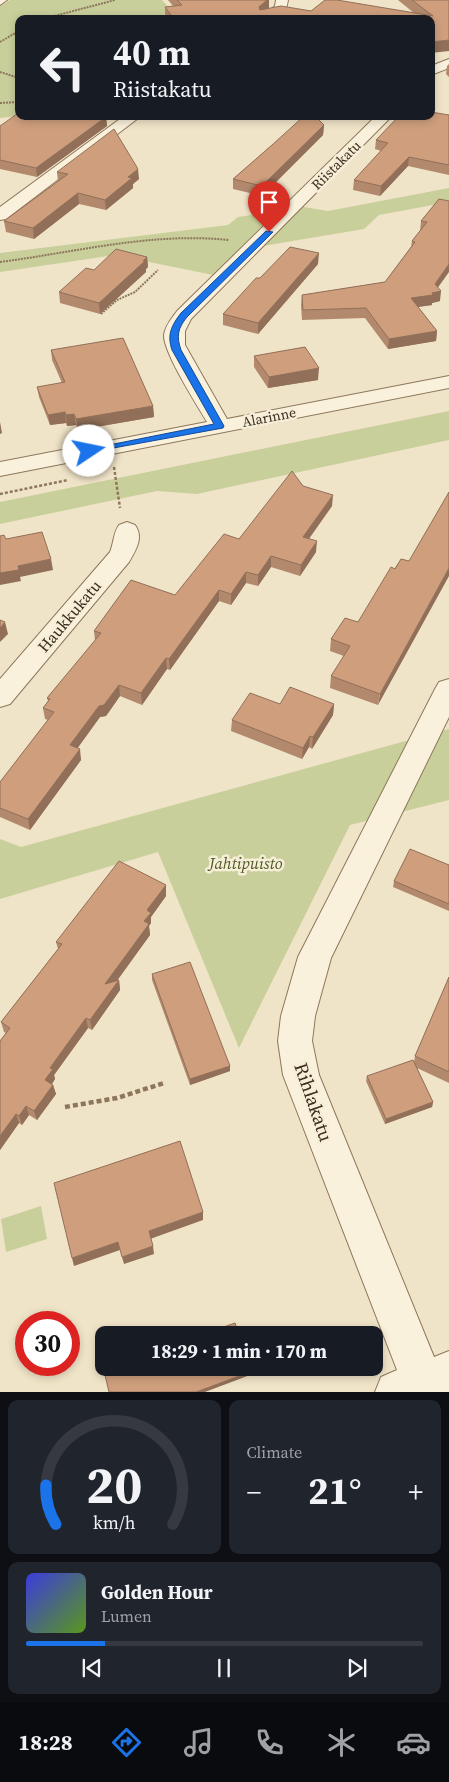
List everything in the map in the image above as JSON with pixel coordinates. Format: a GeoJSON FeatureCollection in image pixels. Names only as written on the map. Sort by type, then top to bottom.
{"type":"FeatureCollection","features":[{"type":"Feature","properties":{"kind":"street"},"geometry":{"type":"LineString","coordinates":[[271,15],[280,8],[282,0]]}},
{"type":"Feature","properties":{"kind":"street"},"geometry":{"type":"LineString","coordinates":[[435,69],[449,63]]}},
{"type":"Feature","properties":{"kind":"street"},"geometry":{"type":"LineString","coordinates":[[0,215],[129,120]]}},
{"type":"Feature","properties":{"kind":"street","name":"Riistakatu"},"geometry":{"type":"LineString","coordinates":[[220,426],[176,350],[172,339],[176,326],[184,315],[256,246],[381,120]]}},
{"type":"Feature","properties":{"kind":"street","name":"Alarinne"},"geometry":{"type":"LineString","coordinates":[[0,469],[449,382]]}},
{"type":"Feature","properties":{"kind":"street","name":"Haukkukatu"},"geometry":{"type":"LineString","coordinates":[[0,697],[120,556],[127,542],[127,530]]}},
{"type":"Feature","properties":{"kind":"street","name":"Rihlakatu"},"geometry":{"type":"LineString","coordinates":[[423,1382],[301,1074],[295,1041],[304,992],[315,958],[449,689]]}},
{"type":"Feature","properties":{"kind":"path"},"geometry":{"type":"LineString","coordinates":[[59,15],[115,0]]}},
{"type":"Feature","properties":{"kind":"path"},"geometry":{"type":"LineString","coordinates":[[0,42],[15,33]]}},
{"type":"Feature","properties":{"kind":"path"},"geometry":{"type":"LineString","coordinates":[[0,72],[15,77]]}},
{"type":"Feature","properties":{"kind":"path"},"geometry":{"type":"LineString","coordinates":[[0,103],[15,102]]}},
{"type":"Feature","properties":{"kind":"path"},"geometry":{"type":"LineString","coordinates":[[0,262],[66,253],[150,236],[207,236],[256,246]]}},
{"type":"Feature","properties":{"kind":"path"},"geometry":{"type":"LineString","coordinates":[[102,314],[117,300],[135,292],[158,270]]}},
{"type":"Feature","properties":{"kind":"path"},"geometry":{"type":"LineString","coordinates":[[107,448],[115,471],[120,514],[127,530]]}},
{"type":"Feature","properties":{"kind":"path"},"geometry":{"type":"LineString","coordinates":[[65,1106],[117,1098],[164,1083]]}},
{"type":"Feature","properties":{"kind":"green space"},"geometry":{"type":"Polygon","coordinates":[[[10,0],[162,0],[171,10],[164,15],[15,15],[15,116],[0,118],[0,6],[10,0]]]}},
{"type":"Feature","properties":{"kind":"green space"},"geometry":{"type":"Polygon","coordinates":[[[449,188],[449,202],[379,215],[364,229],[239,250],[213,275],[115,255],[0,272],[0,253],[228,225],[238,217],[304,207],[328,211],[449,188]]]}},
{"type":"Feature","properties":{"kind":"green space"},"geometry":{"type":"Polygon","coordinates":[[[449,411],[449,440],[197,494],[157,491],[0,524],[0,502],[449,411]]]}},
{"type":"Feature","properties":{"kind":"green space","name":"Jahtipuisto"},"geometry":{"type":"Polygon","coordinates":[[[449,729],[449,800],[350,825],[239,1048],[158,852],[0,899],[0,839],[21,847],[449,729]]]}},
{"type":"Feature","properties":{"kind":"green space"},"geometry":{"type":"Polygon","coordinates":[[[41,1206],[47,1239],[6,1252],[1,1219],[41,1206]]]}},
{"type":"Feature","properties":{"kind":"building"},"geometry":{"type":"Polygon","coordinates":[[[177,0],[267,0],[259,7],[260,10],[281,6],[311,11],[325,0],[337,0],[427,15],[171,15],[165,7],[182,5],[177,0]]]}},
{"type":"Feature","properties":{"kind":"building"},"geometry":{"type":"Polygon","coordinates":[[[412,0],[449,0],[449,40],[435,42],[435,15],[432,15],[412,0]]]}},
{"type":"Feature","properties":{"kind":"building"},"geometry":{"type":"Polygon","coordinates":[[[435,113],[449,115],[449,165],[409,157],[381,186],[354,180],[388,143],[376,140],[395,120],[435,120],[435,113]]]}},
{"type":"Feature","properties":{"kind":"building"},"geometry":{"type":"Polygon","coordinates":[[[15,115],[15,120],[102,120],[36,168],[0,160],[0,126],[15,115]]]}},
{"type":"Feature","properties":{"kind":"building"},"geometry":{"type":"Polygon","coordinates":[[[300,120],[319,120],[324,125],[262,186],[233,179],[300,120]]]}},
{"type":"Feature","properties":{"kind":"building"},"geometry":{"type":"Polygon","coordinates":[[[114,129],[138,169],[128,177],[132,178],[105,200],[78,193],[33,228],[4,221],[68,174],[57,172],[114,129]]]}},
{"type":"Feature","properties":{"kind":"building"},"geometry":{"type":"Polygon","coordinates":[[[439,199],[449,201],[449,264],[435,284],[441,291],[432,293],[433,295],[411,298],[437,331],[389,339],[366,308],[303,310],[302,295],[385,282],[415,242],[412,241],[427,222],[421,221],[439,199]]]}},
{"type":"Feature","properties":{"kind":"building"},"geometry":{"type":"Polygon","coordinates":[[[290,247],[319,253],[258,323],[223,314],[256,278],[260,278],[290,247]]]}},
{"type":"Feature","properties":{"kind":"building"},"geometry":{"type":"Polygon","coordinates":[[[116,249],[147,257],[143,261],[145,261],[99,303],[59,292],[86,268],[94,270],[116,249]]]}},
{"type":"Feature","properties":{"kind":"building"},"geometry":{"type":"Polygon","coordinates":[[[123,338],[153,406],[76,419],[74,414],[66,415],[65,412],[48,415],[37,387],[65,382],[51,350],[123,338]]]}},
{"type":"Feature","properties":{"kind":"building"},"geometry":{"type":"Polygon","coordinates":[[[305,347],[319,368],[269,377],[254,356],[305,347]]]}},
{"type":"Feature","properties":{"kind":"building"},"geometry":{"type":"Polygon","coordinates":[[[292,471],[303,486],[333,495],[303,537],[317,541],[301,565],[271,556],[258,575],[246,572],[231,594],[219,590],[169,659],[166,658],[141,693],[119,685],[104,705],[99,706],[70,745],[80,749],[28,819],[0,808],[0,782],[54,712],[43,708],[50,699],[47,698],[101,633],[94,631],[131,580],[175,595],[224,534],[239,539],[292,471]]]}},
{"type":"Feature","properties":{"kind":"building"},"geometry":{"type":"Polygon","coordinates":[[[449,492],[449,568],[380,694],[331,676],[350,646],[331,639],[345,618],[358,622],[391,567],[395,569],[401,559],[409,561],[449,492]]]}},
{"type":"Feature","properties":{"kind":"building"},"geometry":{"type":"Polygon","coordinates":[[[42,532],[51,559],[18,566],[19,570],[0,573],[0,536],[4,535],[6,539],[42,532]]]}},
{"type":"Feature","properties":{"kind":"building"},"geometry":{"type":"Polygon","coordinates":[[[0,620],[5,622],[0,628],[0,620]]]}},
{"type":"Feature","properties":{"kind":"building"},"geometry":{"type":"Polygon","coordinates":[[[290,687],[334,704],[313,737],[310,736],[303,748],[232,720],[250,693],[280,704],[290,687]]]}},
{"type":"Feature","properties":{"kind":"building"},"geometry":{"type":"Polygon","coordinates":[[[410,849],[449,865],[449,904],[394,881],[410,849]]]}},
{"type":"Feature","properties":{"kind":"building"},"geometry":{"type":"Polygon","coordinates":[[[119,861],[166,885],[147,910],[151,913],[144,921],[149,924],[105,984],[119,980],[90,1020],[86,1018],[50,1068],[53,1069],[45,1080],[53,1085],[34,1111],[26,1106],[19,1116],[16,1114],[0,1136],[0,1041],[10,1028],[1,1022],[62,944],[56,942],[119,861]]]}},
{"type":"Feature","properties":{"kind":"building"},"geometry":{"type":"Polygon","coordinates":[[[190,962],[230,1066],[190,1079],[152,974],[190,962]]]}},
{"type":"Feature","properties":{"kind":"building"},"geometry":{"type":"Polygon","coordinates":[[[449,977],[449,1072],[415,1056],[449,977]]]}},
{"type":"Feature","properties":{"kind":"building"},"geometry":{"type":"Polygon","coordinates":[[[413,1060],[433,1102],[386,1119],[367,1076],[413,1060]]]}},
{"type":"Feature","properties":{"kind":"building"},"geometry":{"type":"Polygon","coordinates":[[[180,1141],[203,1212],[149,1231],[153,1246],[122,1257],[118,1242],[72,1258],[54,1183],[180,1141]]]}},
{"type":"Feature","properties":{"kind":"building"},"geometry":{"type":"Polygon","coordinates":[[[105,1376],[239,1376],[196,1392],[109,1392],[105,1376]]]}},
{"type":"Feature","properties":{"kind":"route"},"geometry":{"type":"LineString","coordinates":[[89,451],[220,426],[176,350],[172,339],[176,326],[184,315],[269,232]]}}]}
